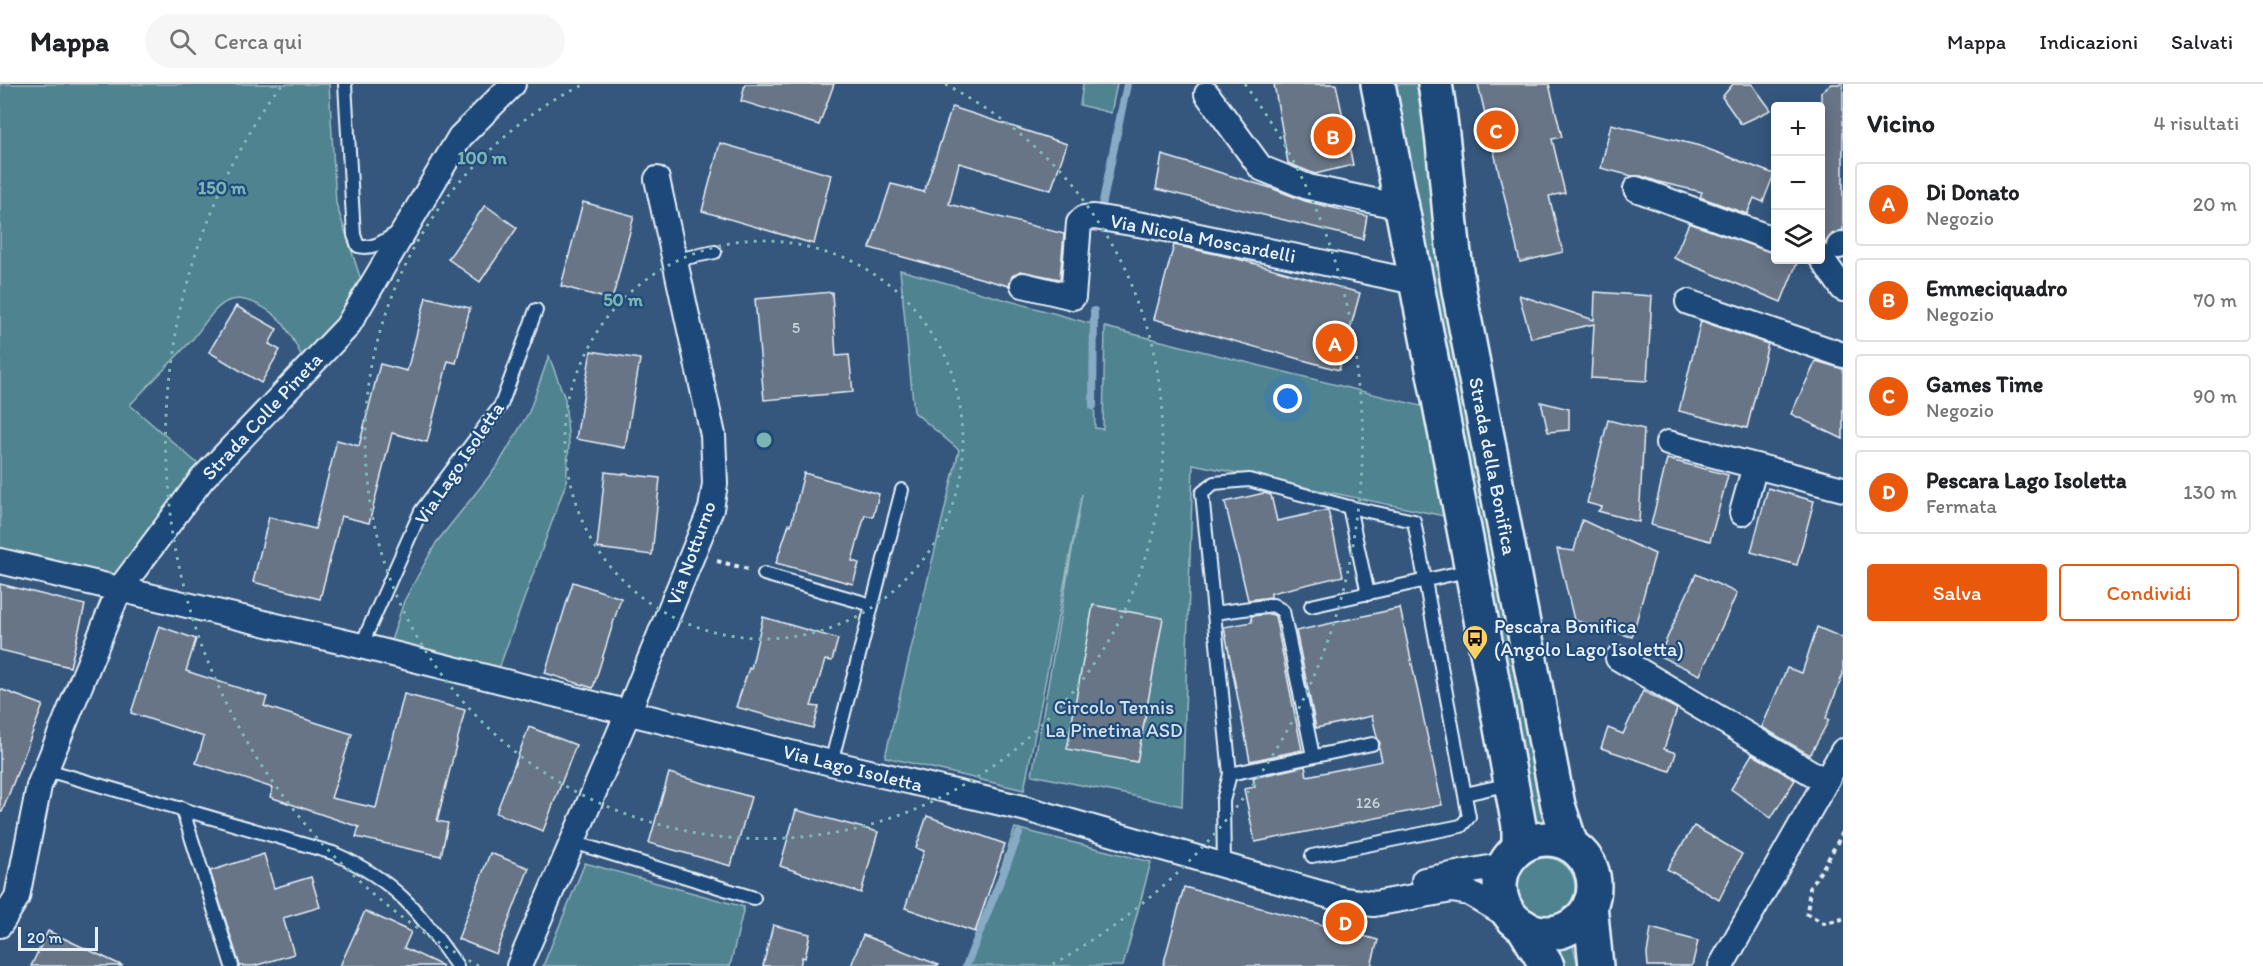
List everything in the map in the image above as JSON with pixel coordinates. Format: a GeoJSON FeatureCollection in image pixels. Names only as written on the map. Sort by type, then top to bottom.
{"type":"FeatureCollection","features":[{"type":"Feature","properties":{"kind":"main road","name":"Strada della Bonifica"},"geometry":{"type":"LineString","coordinates":[[1378,84],[1519,826],[1512,856]]}},
{"type":"Feature","properties":{"kind":"main road","name":"Strada della Bonifica"},"geometry":{"type":"LineString","coordinates":[[1435,84],[1452,247],[1459,291],[1558,805],[1570,845]]}},
{"type":"Feature","properties":{"kind":"main road"},"geometry":{"type":"LineString","coordinates":[[1518,922],[1544,933],[1567,928],[1584,914],[1593,894],[1591,871],[1579,852],[1570,845],[1550,839],[1539,839],[1512,856],[1500,878],[1500,892],[1505,906],[1547,966]]}},
{"type":"Feature","properties":{"kind":"main road"},"geometry":{"type":"LineString","coordinates":[[1590,904],[1596,966]]}},
{"type":"Feature","properties":{"kind":"street","name":"Strada Colle Pineta"},"geometry":{"type":"LineString","coordinates":[[0,925],[17,897],[39,786],[120,590],[202,479],[347,327],[460,137],[513,84]]}},
{"type":"Feature","properties":{"kind":"street"},"geometry":{"type":"LineString","coordinates":[[1207,93],[1261,168],[1308,187],[1402,207]]}},
{"type":"Feature","properties":{"kind":"street","name":"Via Notturno"},"geometry":{"type":"LineString","coordinates":[[519,966],[628,712],[711,509],[715,459],[712,435],[657,179]]}},
{"type":"Feature","properties":{"kind":"street"},"geometry":{"type":"LineString","coordinates":[[1636,189],[1771,238]]}},
{"type":"Feature","properties":{"kind":"street","name":"Via Nicola Moscardelli"},"geometry":{"type":"LineString","coordinates":[[1023,285],[1073,297],[1079,223],[1084,218],[1094,217],[1168,229],[1415,282]]}},
{"type":"Feature","properties":{"kind":"street"},"geometry":{"type":"LineString","coordinates":[[1834,249],[1843,289]]}},
{"type":"Feature","properties":{"kind":"street"},"geometry":{"type":"LineString","coordinates":[[1688,302],[1843,355]]}},
{"type":"Feature","properties":{"kind":"street"},"geometry":{"type":"LineString","coordinates":[[1668,443],[1843,489]]}},
{"type":"Feature","properties":{"kind":"street"},"geometry":{"type":"LineString","coordinates":[[1742,513],[1755,466]]}},
{"type":"Feature","properties":{"kind":"street","name":"Via Lago Isoletta"},"geometry":{"type":"LineString","coordinates":[[0,561],[361,646],[831,763],[1023,808],[1344,900],[1374,904],[1452,890],[1469,893],[1518,922]]}},
{"type":"Feature","properties":{"kind":"street"},"geometry":{"type":"LineString","coordinates":[[1618,658],[1825,781]]}},
{"type":"Feature","properties":{"kind":"street"},"geometry":{"type":"LineString","coordinates":[[1721,966],[1843,751]]}},
{"type":"Feature","properties":{"kind":"street"},"geometry":{"type":"LineString","coordinates":[[1344,900],[1512,856]]}},
{"type":"Feature","properties":{"kind":"lane"},"geometry":{"type":"LineString","coordinates":[[345,84],[354,235],[358,246],[366,248],[377,245],[407,226]]}},
{"type":"Feature","properties":{"kind":"lane"},"geometry":{"type":"LineString","coordinates":[[675,260],[715,252]]}},
{"type":"Feature","properties":{"kind":"lane","name":"Via Lago Isoletta"},"geometry":{"type":"LineString","coordinates":[[361,646],[421,511],[501,405],[536,310]]}},
{"type":"Feature","properties":{"kind":"lane"},"geometry":{"type":"LineString","coordinates":[[1224,866],[1223,801],[1230,774],[1202,493],[1214,483],[1249,480],[1349,507],[1414,521],[1469,817],[1461,826],[1311,856]]}},
{"type":"Feature","properties":{"kind":"lane"},"geometry":{"type":"LineString","coordinates":[[831,763],[902,490]]}},
{"type":"Feature","properties":{"kind":"lane"},"geometry":{"type":"LineString","coordinates":[[1349,507],[1368,594]]}},
{"type":"Feature","properties":{"kind":"lane"},"geometry":{"type":"LineString","coordinates":[[1311,606],[1472,570]]}},
{"type":"Feature","properties":{"kind":"lane"},"geometry":{"type":"LineString","coordinates":[[764,574],[872,605]]}},
{"type":"Feature","properties":{"kind":"lane"},"geometry":{"type":"LineString","coordinates":[[1214,614],[1273,605],[1283,611],[1313,756]]}},
{"type":"Feature","properties":{"kind":"lane"},"geometry":{"type":"LineString","coordinates":[[1230,774],[1372,744]]}},
{"type":"Feature","properties":{"kind":"lane"},"geometry":{"type":"LineString","coordinates":[[47,770],[333,854],[361,866],[386,882],[410,903],[457,966]]}},
{"type":"Feature","properties":{"kind":"lane"},"geometry":{"type":"LineString","coordinates":[[1465,794],[1511,783]]}},
{"type":"Feature","properties":{"kind":"lane"},"geometry":{"type":"LineString","coordinates":[[182,808],[232,966]]}},
{"type":"Feature","properties":{"kind":"lane"},"geometry":{"type":"LineString","coordinates":[[573,842],[754,898]]}},
{"type":"Feature","properties":{"kind":"path"},"geometry":{"type":"LineString","coordinates":[[693,555],[764,574]]}},
{"type":"Feature","properties":{"kind":"path"},"geometry":{"type":"LineString","coordinates":[[1843,832],[1810,887],[1807,914],[1824,923],[1843,919]]}},
{"type":"Feature","properties":{"kind":"green space"},"geometry":{"type":"Polygon","coordinates":[[[0,84],[329,84],[336,203],[362,283],[321,343],[304,361],[288,330],[276,316],[242,299],[222,304],[191,341],[130,405],[205,470],[117,577],[0,548],[0,84]]]}},
{"type":"Feature","properties":{"kind":"green space"},"geometry":{"type":"Polygon","coordinates":[[[1083,84],[1117,84],[1111,113],[1080,105],[1083,84]]]}},
{"type":"Feature","properties":{"kind":"green space"},"geometry":{"type":"Polygon","coordinates":[[[1392,84],[1420,84],[1436,229],[1552,824],[1536,827],[1392,84]]]}},
{"type":"Feature","properties":{"kind":"green space","name":"Circolo Tennis La Pinetina ASD"},"geometry":{"type":"Polygon","coordinates":[[[900,270],[1092,324],[1095,428],[1103,429],[1105,327],[1425,407],[1444,516],[1193,464],[1182,806],[1032,775],[1082,494],[1024,790],[885,757],[959,450],[914,412],[900,270]]]}},
{"type":"Feature","properties":{"kind":"green space"},"geometry":{"type":"Polygon","coordinates":[[[549,356],[565,399],[569,445],[566,483],[498,671],[390,644],[404,601],[436,543],[498,465],[529,412],[549,356]]]}},
{"type":"Feature","properties":{"kind":"green space"},"geometry":{"type":"Polygon","coordinates":[[[1015,828],[1151,862],[1123,966],[968,966],[1015,828]]]}},
{"type":"Feature","properties":{"kind":"green space"},"geometry":{"type":"Polygon","coordinates":[[[1546,858],[1557,860],[1570,871],[1575,887],[1573,898],[1562,911],[1546,916],[1535,914],[1522,903],[1517,887],[1519,876],[1530,863],[1546,858]]]}},
{"type":"Feature","properties":{"kind":"green space"},"geometry":{"type":"Polygon","coordinates":[[[585,863],[744,907],[730,966],[543,966],[585,863]]]}},
{"type":"Feature","properties":{"kind":"green space"},"geometry":{"type":"Polygon","coordinates":[[[1573,945],[1578,966],[1563,966],[1559,948],[1573,945]]]}},
{"type":"Feature","properties":{"kind":"building"},"geometry":{"type":"Polygon","coordinates":[[[745,84],[834,84],[819,125],[741,101],[745,84]]]}},
{"type":"Feature","properties":{"kind":"building"},"geometry":{"type":"Polygon","coordinates":[[[1274,84],[1336,84],[1353,165],[1315,174],[1288,163],[1274,84]]]}},
{"type":"Feature","properties":{"kind":"building"},"geometry":{"type":"Polygon","coordinates":[[[1478,84],[1549,84],[1562,137],[1552,139],[1565,193],[1549,196],[1563,252],[1520,262],[1478,84]]]}},
{"type":"Feature","properties":{"kind":"building"},"geometry":{"type":"Polygon","coordinates":[[[1733,84],[1752,84],[1771,110],[1741,124],[1722,97],[1733,84]]]}},
{"type":"Feature","properties":{"kind":"building"},"geometry":{"type":"Polygon","coordinates":[[[1831,84],[1843,84],[1843,230],[1832,234],[1825,243],[1825,102],[1821,102],[1821,92],[1831,84]]]}},
{"type":"Feature","properties":{"kind":"building"},"geometry":{"type":"Polygon","coordinates":[[[952,107],[1067,144],[1051,190],[959,163],[949,204],[1064,234],[1060,279],[1020,271],[1012,276],[1009,286],[870,248],[891,184],[924,192],[952,107]]]}},
{"type":"Feature","properties":{"kind":"building"},"geometry":{"type":"Polygon","coordinates":[[[1611,124],[1700,146],[1771,173],[1771,182],[1763,202],[1754,198],[1747,214],[1700,197],[1702,192],[1601,168],[1611,124]]]}},
{"type":"Feature","properties":{"kind":"building"},"geometry":{"type":"Polygon","coordinates":[[[720,143],[831,175],[814,244],[702,211],[720,143]]]}},
{"type":"Feature","properties":{"kind":"building"},"geometry":{"type":"Polygon","coordinates":[[[1162,155],[1271,188],[1305,201],[1367,216],[1363,239],[1156,189],[1162,155]]]}},
{"type":"Feature","properties":{"kind":"building"},"geometry":{"type":"Polygon","coordinates":[[[583,202],[634,216],[612,300],[561,286],[583,202]]]}},
{"type":"Feature","properties":{"kind":"building"},"geometry":{"type":"Polygon","coordinates":[[[485,205],[517,228],[480,282],[448,259],[485,205]]]}},
{"type":"Feature","properties":{"kind":"building"},"geometry":{"type":"Polygon","coordinates":[[[1689,223],[1771,252],[1771,264],[1797,264],[1781,302],[1674,258],[1689,223]]]}},
{"type":"Feature","properties":{"kind":"building"},"geometry":{"type":"Polygon","coordinates":[[[1174,245],[1234,258],[1360,293],[1339,370],[1154,319],[1174,245]]]}},
{"type":"Feature","properties":{"kind":"building"},"geometry":{"type":"Polygon","coordinates":[[[832,292],[836,356],[849,355],[853,392],[764,400],[755,299],[832,292]]]}},
{"type":"Feature","properties":{"kind":"building"},"geometry":{"type":"Polygon","coordinates":[[[1595,292],[1652,296],[1647,381],[1591,378],[1594,324],[1531,338],[1519,295],[1594,320],[1595,292]]]}},
{"type":"Feature","properties":{"kind":"building"},"geometry":{"type":"Polygon","coordinates":[[[426,297],[470,308],[456,363],[448,361],[427,442],[392,433],[369,523],[341,516],[320,599],[253,582],[269,517],[315,529],[337,440],[359,446],[380,364],[407,371],[426,297]]]}},
{"type":"Feature","properties":{"kind":"building"},"geometry":{"type":"Polygon","coordinates":[[[236,306],[277,329],[269,344],[280,350],[261,383],[209,352],[236,306]]]}},
{"type":"Feature","properties":{"kind":"building"},"geometry":{"type":"Polygon","coordinates":[[[1701,321],[1768,344],[1747,428],[1679,411],[1701,321]]]}},
{"type":"Feature","properties":{"kind":"building"},"geometry":{"type":"Polygon","coordinates":[[[591,351],[640,359],[625,448],[576,439],[591,351]]]}},
{"type":"Feature","properties":{"kind":"building"},"geometry":{"type":"Polygon","coordinates":[[[1816,361],[1843,369],[1843,439],[1791,414],[1816,361]]]}},
{"type":"Feature","properties":{"kind":"building"},"geometry":{"type":"Polygon","coordinates":[[[1541,402],[1569,409],[1569,430],[1548,432],[1541,402]]]}},
{"type":"Feature","properties":{"kind":"building"},"geometry":{"type":"Polygon","coordinates":[[[1608,420],[1644,429],[1639,522],[1598,511],[1602,507],[1587,503],[1608,420]]]}},
{"type":"Feature","properties":{"kind":"building"},"geometry":{"type":"Polygon","coordinates":[[[1667,459],[1728,475],[1710,541],[1651,525],[1667,459]]]}},
{"type":"Feature","properties":{"kind":"building"},"geometry":{"type":"Polygon","coordinates":[[[605,472],[660,478],[652,555],[597,548],[605,472]]]}},
{"type":"Feature","properties":{"kind":"building"},"geometry":{"type":"Polygon","coordinates":[[[804,473],[879,494],[873,517],[865,515],[852,561],[859,563],[853,584],[776,563],[789,524],[791,525],[804,473]]]}},
{"type":"Feature","properties":{"kind":"building"},"geometry":{"type":"Polygon","coordinates":[[[1768,488],[1814,501],[1797,565],[1751,552],[1768,488]]]}},
{"type":"Feature","properties":{"kind":"building"},"geometry":{"type":"Polygon","coordinates":[[[1264,493],[1271,495],[1277,521],[1328,510],[1343,576],[1271,593],[1271,597],[1248,600],[1225,502],[1264,493]]]}},
{"type":"Feature","properties":{"kind":"building"},"geometry":{"type":"Polygon","coordinates":[[[1582,520],[1655,554],[1632,637],[1574,620],[1557,549],[1574,551],[1582,520]]]}},
{"type":"Feature","properties":{"kind":"building"},"geometry":{"type":"Polygon","coordinates":[[[1696,574],[1737,593],[1700,675],[1659,656],[1696,574]]]}},
{"type":"Feature","properties":{"kind":"building"},"geometry":{"type":"Polygon","coordinates":[[[573,582],[621,598],[593,688],[545,673],[573,582]]]}},
{"type":"Feature","properties":{"kind":"building"},"geometry":{"type":"Polygon","coordinates":[[[0,584],[85,605],[70,667],[0,650],[0,584]]]}},
{"type":"Feature","properties":{"kind":"building"},"geometry":{"type":"Polygon","coordinates":[[[1093,605],[1163,618],[1137,762],[1067,749],[1093,605]]]}},
{"type":"Feature","properties":{"kind":"building"},"geometry":{"type":"Polygon","coordinates":[[[1400,608],[1442,805],[1255,842],[1244,789],[1255,787],[1253,778],[1305,766],[1307,776],[1382,761],[1380,743],[1372,716],[1316,728],[1296,631],[1400,608]]]}},
{"type":"Feature","properties":{"kind":"building"},"geometry":{"type":"Polygon","coordinates":[[[1271,614],[1275,616],[1302,750],[1250,761],[1224,627],[1252,622],[1251,616],[1271,614]]]}},
{"type":"Feature","properties":{"kind":"building"},"geometry":{"type":"Polygon","coordinates":[[[763,617],[838,639],[832,661],[825,660],[811,706],[819,707],[813,728],[736,707],[749,668],[751,669],[763,617]]]}},
{"type":"Feature","properties":{"kind":"building"},"geometry":{"type":"Polygon","coordinates":[[[159,626],[196,639],[186,671],[267,697],[264,706],[352,734],[331,798],[376,808],[404,694],[465,710],[437,821],[448,823],[441,856],[356,837],[359,827],[270,797],[273,788],[196,763],[204,737],[131,713],[159,626]]]}},
{"type":"Feature","properties":{"kind":"building"},"geometry":{"type":"Polygon","coordinates":[[[1817,627],[1843,638],[1843,674],[1826,718],[1829,720],[1810,755],[1762,727],[1787,668],[1802,673],[1817,627]]]}},
{"type":"Feature","properties":{"kind":"building"},"geometry":{"type":"Polygon","coordinates":[[[0,689],[43,705],[2,812],[0,812],[0,689]]]}},
{"type":"Feature","properties":{"kind":"building"},"geometry":{"type":"Polygon","coordinates":[[[1643,691],[1677,709],[1664,749],[1676,753],[1670,771],[1601,748],[1608,728],[1623,734],[1643,691]]]}},
{"type":"Feature","properties":{"kind":"building"},"geometry":{"type":"Polygon","coordinates":[[[529,727],[576,745],[543,831],[496,813],[529,727]]]}},
{"type":"Feature","properties":{"kind":"building"},"geometry":{"type":"Polygon","coordinates":[[[1752,754],[1795,780],[1771,818],[1731,789],[1752,754]]]}},
{"type":"Feature","properties":{"kind":"building"},"geometry":{"type":"Polygon","coordinates":[[[669,773],[751,797],[731,866],[649,843],[669,773]]]}},
{"type":"Feature","properties":{"kind":"building"},"geometry":{"type":"Polygon","coordinates":[[[796,810],[878,832],[861,893],[780,866],[796,810]]]}},
{"type":"Feature","properties":{"kind":"building"},"geometry":{"type":"Polygon","coordinates":[[[927,816],[1005,844],[975,932],[905,908],[924,851],[916,848],[927,816]]]}},
{"type":"Feature","properties":{"kind":"building"},"geometry":{"type":"Polygon","coordinates":[[[1694,826],[1742,854],[1719,900],[1667,869],[1694,826]]]}},
{"type":"Feature","properties":{"kind":"building"},"geometry":{"type":"Polygon","coordinates":[[[490,853],[529,868],[496,954],[458,939],[490,853]]]}},
{"type":"Feature","properties":{"kind":"building"},"geometry":{"type":"Polygon","coordinates":[[[264,854],[274,888],[311,877],[320,907],[283,918],[294,954],[254,966],[240,966],[210,871],[264,854]]]}},
{"type":"Feature","properties":{"kind":"building"},"geometry":{"type":"Polygon","coordinates":[[[1184,887],[1378,940],[1371,966],[1163,966],[1184,887]]]}},
{"type":"Feature","properties":{"kind":"building"},"geometry":{"type":"Polygon","coordinates":[[[365,911],[411,932],[404,948],[443,966],[340,966],[365,911]]]}},
{"type":"Feature","properties":{"kind":"building"},"geometry":{"type":"Polygon","coordinates":[[[773,925],[810,934],[805,958],[802,957],[800,966],[763,966],[773,925]]]}},
{"type":"Feature","properties":{"kind":"building"},"geometry":{"type":"Polygon","coordinates":[[[1651,928],[1698,941],[1692,966],[1648,966],[1647,954],[1651,928]]]}},
{"type":"Feature","properties":{"kind":"building"},"geometry":{"type":"Polygon","coordinates":[[[48,931],[123,966],[31,966],[48,931]]]}},
{"type":"Feature","properties":{"kind":"building"},"geometry":{"type":"Polygon","coordinates":[[[863,935],[939,965],[851,966],[863,935]]]}},
{"type":"Feature","properties":{"kind":"waterway"},"geometry":{"type":"LineString","coordinates":[[1102,206],[1127,84]]}},
{"type":"Feature","properties":{"kind":"waterway"},"geometry":{"type":"LineString","coordinates":[[1093,406],[1094,311]]}},
{"type":"Feature","properties":{"kind":"waterway"},"geometry":{"type":"LineString","coordinates":[[966,966],[1019,834]]}},
{"type":"Feature","properties":{"kind":"place","name":"Games Time"},"geometry":{"type":"Point","coordinates":[1496,130]}},
{"type":"Feature","properties":{"kind":"place","name":"Emmeciquadro"},"geometry":{"type":"Point","coordinates":[1333,136]}},
{"type":"Feature","properties":{"kind":"place","name":"Di Donato"},"geometry":{"type":"Point","coordinates":[1335,343]}},
{"type":"Feature","properties":{"kind":"place","name":"Pescara Bonifica (Angolo Lago Isoletta)"},"geometry":{"type":"Point","coordinates":[1475,661]}},
{"type":"Feature","properties":{"kind":"place","name":"Pescara Lago Isoletta"},"geometry":{"type":"Point","coordinates":[1345,922]}}]}
